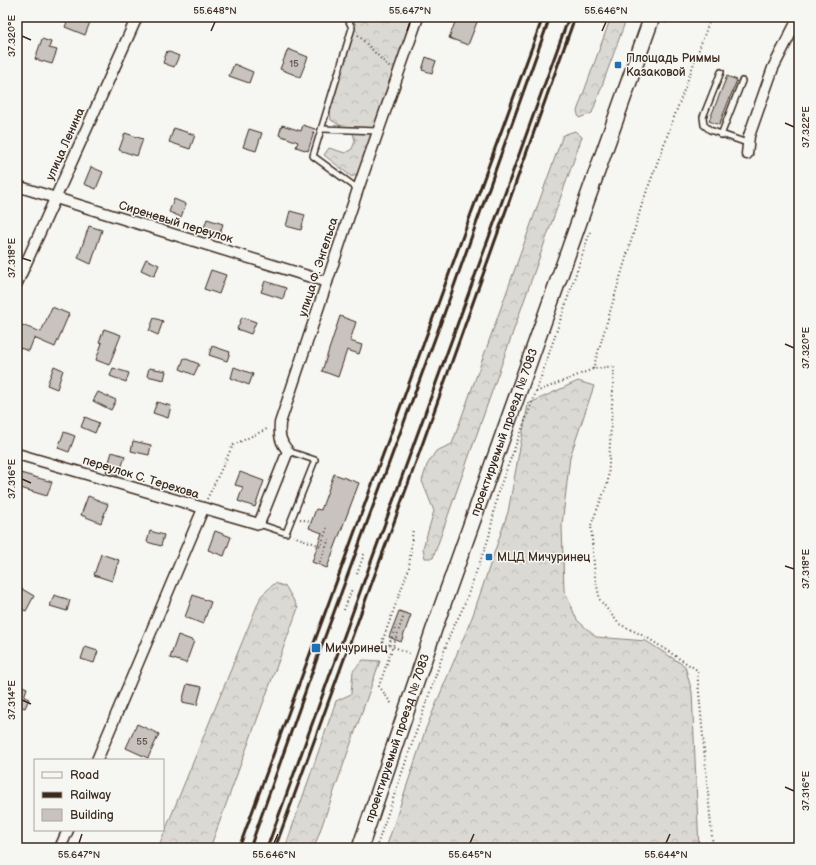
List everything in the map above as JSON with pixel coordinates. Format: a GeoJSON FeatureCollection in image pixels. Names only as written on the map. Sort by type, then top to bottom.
{"type":"FeatureCollection","features":[{"type":"Feature","properties":{"kind":"main road","name":"проектируемый проезд № 7083"},"geometry":{"type":"LineString","coordinates":[[360,848],[437,621],[658,21]]}},
{"type":"Feature","properties":{"kind":"street","name":"улица Ленина"},"geometry":{"type":"LineString","coordinates":[[17,283],[137,17]]}},
{"type":"Feature","properties":{"kind":"street","name":"улица Ф. Энгельса"},"geometry":{"type":"LineString","coordinates":[[288,451],[282,444],[279,434],[280,423],[358,189],[418,17]]}},
{"type":"Feature","properties":{"kind":"street"},"geometry":{"type":"LineString","coordinates":[[747,154],[747,142],[773,68],[799,17]]}},
{"type":"Feature","properties":{"kind":"street","name":"Сиреневый переулок"},"geometry":{"type":"LineString","coordinates":[[17,186],[54,199],[328,282]]}},
{"type":"Feature","properties":{"kind":"street"},"geometry":{"type":"LineString","coordinates":[[259,524],[288,451]]}},
{"type":"Feature","properties":{"kind":"street","name":"переулок С. Терехова"},"geometry":{"type":"LineString","coordinates":[[17,454],[259,524]]}},
{"type":"Feature","properties":{"kind":"street"},"geometry":{"type":"LineString","coordinates":[[97,759],[203,509]]}},
{"type":"Feature","properties":{"kind":"street"},"geometry":{"type":"LineString","coordinates":[[60,848],[68,831]]}},
{"type":"Feature","properties":{"kind":"lane"},"geometry":{"type":"LineString","coordinates":[[347,17],[352,28],[322,122],[322,129],[313,156],[358,189]]}},
{"type":"Feature","properties":{"kind":"lane"},"geometry":{"type":"LineString","coordinates":[[721,72],[703,122],[706,128],[721,135],[747,142]]}},
{"type":"Feature","properties":{"kind":"lane"},"geometry":{"type":"LineString","coordinates":[[721,135],[742,81]]}},
{"type":"Feature","properties":{"kind":"lane"},"geometry":{"type":"LineString","coordinates":[[322,129],[378,131]]}},
{"type":"Feature","properties":{"kind":"lane"},"geometry":{"type":"LineString","coordinates":[[259,524],[286,533],[293,516],[315,460],[288,451]]}},
{"type":"Feature","properties":{"kind":"path"},"geometry":{"type":"LineString","coordinates":[[658,21],[667,17]]}},
{"type":"Feature","properties":{"kind":"path"},"geometry":{"type":"LineString","coordinates":[[593,369],[642,204],[711,17]]}},
{"type":"Feature","properties":{"kind":"path"},"geometry":{"type":"LineString","coordinates":[[352,28],[397,76]]}},
{"type":"Feature","properties":{"kind":"path"},"geometry":{"type":"LineString","coordinates":[[376,848],[450,634],[463,608],[489,537],[498,492],[536,392],[592,227]]}},
{"type":"Feature","properties":{"kind":"path"},"geometry":{"type":"LineString","coordinates":[[536,392],[593,369],[614,366],[608,482],[591,525],[595,577],[600,600],[619,624],[646,637],[697,670],[713,848]]}},
{"type":"Feature","properties":{"kind":"path"},"geometry":{"type":"LineString","coordinates":[[203,509],[233,445],[280,423]]}},
{"type":"Feature","properties":{"kind":"path"},"geometry":{"type":"LineString","coordinates":[[293,516],[311,522]]}},
{"type":"Feature","properties":{"kind":"path"},"geometry":{"type":"LineString","coordinates":[[321,546],[327,528]]}},
{"type":"Feature","properties":{"kind":"path"},"geometry":{"type":"LineString","coordinates":[[409,653],[382,642],[409,568],[413,528]]}},
{"type":"Feature","properties":{"kind":"path"},"geometry":{"type":"LineString","coordinates":[[320,562],[329,540]]}},
{"type":"Feature","properties":{"kind":"path"},"geometry":{"type":"LineString","coordinates":[[357,574],[364,554]]}},
{"type":"Feature","properties":{"kind":"path"},"geometry":{"type":"LineString","coordinates":[[344,610],[352,589]]}},
{"type":"Feature","properties":{"kind":"path"},"geometry":{"type":"LineString","coordinates":[[391,703],[379,686],[404,615]]}},
{"type":"Feature","properties":{"kind":"path"},"geometry":{"type":"LineString","coordinates":[[389,645],[396,626]]}},
{"type":"Feature","properties":{"kind":"green space"},"geometry":{"type":"Polygon","coordinates":[[[352,17],[412,17],[358,173],[352,177],[324,155],[329,148],[345,153],[352,149],[355,141],[353,133],[331,120],[330,111],[356,25],[352,17]]]}},
{"type":"Feature","properties":{"kind":"green space"},"geometry":{"type":"Polygon","coordinates":[[[611,17],[627,17],[592,113],[579,118],[577,111],[611,17]]]}},
{"type":"Feature","properties":{"kind":"green space"},"geometry":{"type":"Polygon","coordinates":[[[575,131],[582,137],[433,558],[425,558],[423,548],[434,511],[422,481],[427,465],[436,451],[452,444],[563,135],[575,131]]]}},
{"type":"Feature","properties":{"kind":"green space"},"geometry":{"type":"Polygon","coordinates":[[[578,381],[594,386],[570,457],[562,525],[564,590],[577,620],[596,637],[646,641],[685,666],[692,692],[699,848],[386,848],[426,728],[473,615],[508,512],[528,404],[578,381]]]}},
{"type":"Feature","properties":{"kind":"green space"},"geometry":{"type":"Polygon","coordinates":[[[275,583],[286,587],[298,608],[210,848],[158,848],[261,596],[275,583]]]}},
{"type":"Feature","properties":{"kind":"green space"},"geometry":{"type":"Polygon","coordinates":[[[363,660],[380,661],[314,848],[285,848],[336,701],[351,694],[353,671],[363,660]]]}},
{"type":"Feature","properties":{"kind":"building"},"geometry":{"type":"Polygon","coordinates":[[[69,17],[92,17],[85,35],[65,27],[69,17]]]}},
{"type":"Feature","properties":{"kind":"building"},"geometry":{"type":"Polygon","coordinates":[[[457,17],[479,17],[468,45],[449,38],[457,17]]]}},
{"type":"Feature","properties":{"kind":"building"},"geometry":{"type":"Polygon","coordinates":[[[42,39],[51,42],[49,48],[57,50],[52,64],[35,59],[42,39]]]}},
{"type":"Feature","properties":{"kind":"building"},"geometry":{"type":"Polygon","coordinates":[[[288,49],[308,57],[300,77],[280,69],[288,49]]]}},
{"type":"Feature","properties":{"kind":"building"},"geometry":{"type":"Polygon","coordinates":[[[167,51],[179,56],[174,67],[163,63],[167,51]]]}},
{"type":"Feature","properties":{"kind":"building"},"geometry":{"type":"Polygon","coordinates":[[[426,57],[436,61],[432,73],[422,70],[426,57]]]}},
{"type":"Feature","properties":{"kind":"building"},"geometry":{"type":"Polygon","coordinates":[[[234,64],[253,72],[249,83],[229,76],[234,64]]]}},
{"type":"Feature","properties":{"kind":"building"},"geometry":{"type":"Polygon","coordinates":[[[727,76],[737,80],[719,125],[709,121],[727,76]]]}},
{"type":"Feature","properties":{"kind":"building"},"geometry":{"type":"Polygon","coordinates":[[[282,125],[301,131],[303,125],[315,129],[308,151],[296,147],[298,142],[279,135],[282,125]]]}},
{"type":"Feature","properties":{"kind":"building"},"geometry":{"type":"Polygon","coordinates":[[[174,128],[195,135],[190,149],[169,142],[174,128]]]}},
{"type":"Feature","properties":{"kind":"building"},"geometry":{"type":"Polygon","coordinates":[[[249,129],[262,133],[256,151],[243,147],[249,129]]]}},
{"type":"Feature","properties":{"kind":"building"},"geometry":{"type":"Polygon","coordinates":[[[125,133],[143,139],[137,156],[119,150],[125,133]]]}},
{"type":"Feature","properties":{"kind":"building"},"geometry":{"type":"Polygon","coordinates":[[[91,167],[103,172],[96,189],[84,184],[91,167]]]}},
{"type":"Feature","properties":{"kind":"building"},"geometry":{"type":"Polygon","coordinates":[[[174,199],[186,204],[181,217],[169,212],[174,199]]]}},
{"type":"Feature","properties":{"kind":"building"},"geometry":{"type":"Polygon","coordinates":[[[290,211],[305,215],[301,230],[286,226],[290,211]]]}},
{"type":"Feature","properties":{"kind":"building"},"geometry":{"type":"Polygon","coordinates":[[[207,219],[223,224],[219,236],[203,231],[207,219]]]}},
{"type":"Feature","properties":{"kind":"building"},"geometry":{"type":"Polygon","coordinates":[[[89,226],[102,230],[91,264],[78,258],[89,226]]]}},
{"type":"Feature","properties":{"kind":"building"},"geometry":{"type":"Polygon","coordinates":[[[146,259],[159,265],[154,276],[141,270],[146,259]]]}},
{"type":"Feature","properties":{"kind":"building"},"geometry":{"type":"Polygon","coordinates":[[[211,270],[226,275],[219,294],[204,289],[211,270]]]}},
{"type":"Feature","properties":{"kind":"building"},"geometry":{"type":"Polygon","coordinates":[[[265,281],[286,288],[283,299],[261,292],[265,281]]]}},
{"type":"Feature","properties":{"kind":"building"},"geometry":{"type":"Polygon","coordinates":[[[52,307],[69,314],[55,347],[34,338],[29,351],[17,347],[17,332],[19,324],[41,332],[52,307]]]}},
{"type":"Feature","properties":{"kind":"building"},"geometry":{"type":"Polygon","coordinates":[[[340,316],[356,322],[350,341],[362,345],[359,354],[347,350],[338,377],[322,371],[340,316]]]}},
{"type":"Feature","properties":{"kind":"building"},"geometry":{"type":"Polygon","coordinates":[[[242,317],[256,322],[251,334],[237,329],[242,317]]]}},
{"type":"Feature","properties":{"kind":"building"},"geometry":{"type":"Polygon","coordinates":[[[154,318],[163,321],[158,335],[149,331],[154,318]]]}},
{"type":"Feature","properties":{"kind":"building"},"geometry":{"type":"Polygon","coordinates":[[[104,329],[121,335],[109,365],[96,360],[102,343],[99,342],[104,329]]]}},
{"type":"Feature","properties":{"kind":"building"},"geometry":{"type":"Polygon","coordinates":[[[212,346],[230,352],[227,361],[209,355],[212,346]]]}},
{"type":"Feature","properties":{"kind":"building"},"geometry":{"type":"Polygon","coordinates":[[[184,358],[199,364],[194,375],[180,369],[184,358]]]}},
{"type":"Feature","properties":{"kind":"building"},"geometry":{"type":"Polygon","coordinates":[[[54,366],[63,370],[57,389],[47,385],[54,366]]]}},
{"type":"Feature","properties":{"kind":"building"},"geometry":{"type":"Polygon","coordinates":[[[234,367],[253,374],[249,385],[231,378],[234,367]]]}},
{"type":"Feature","properties":{"kind":"building"},"geometry":{"type":"Polygon","coordinates":[[[113,368],[129,373],[126,382],[110,376],[113,368]]]}},
{"type":"Feature","properties":{"kind":"building"},"geometry":{"type":"Polygon","coordinates":[[[149,368],[166,371],[164,380],[147,376],[149,368]]]}},
{"type":"Feature","properties":{"kind":"building"},"geometry":{"type":"Polygon","coordinates":[[[98,392],[116,400],[111,410],[93,401],[98,392]]]}},
{"type":"Feature","properties":{"kind":"building"},"geometry":{"type":"Polygon","coordinates":[[[157,402],[171,406],[168,418],[153,413],[157,402]]]}},
{"type":"Feature","properties":{"kind":"building"},"geometry":{"type":"Polygon","coordinates":[[[85,417],[99,423],[95,433],[81,427],[85,417]]]}},
{"type":"Feature","properties":{"kind":"building"},"geometry":{"type":"Polygon","coordinates":[[[64,432],[75,436],[69,452],[58,448],[64,432]]]}},
{"type":"Feature","properties":{"kind":"building"},"geometry":{"type":"Polygon","coordinates":[[[133,441],[151,445],[149,455],[131,451],[133,441]]]}},
{"type":"Feature","properties":{"kind":"building"},"geometry":{"type":"Polygon","coordinates":[[[112,452],[125,456],[119,476],[106,472],[112,452]]]}},
{"type":"Feature","properties":{"kind":"building"},"geometry":{"type":"Polygon","coordinates":[[[17,472],[52,482],[47,496],[17,487],[17,472]]]}},
{"type":"Feature","properties":{"kind":"building"},"geometry":{"type":"Polygon","coordinates":[[[240,472],[264,481],[255,507],[238,501],[243,487],[235,485],[240,472]]]}},
{"type":"Feature","properties":{"kind":"building"},"geometry":{"type":"Polygon","coordinates":[[[334,474],[359,483],[327,568],[312,562],[322,533],[309,528],[316,509],[321,510],[334,474]]]}},
{"type":"Feature","properties":{"kind":"building"},"geometry":{"type":"Polygon","coordinates":[[[88,496],[108,504],[101,523],[81,515],[88,496]]]}},
{"type":"Feature","properties":{"kind":"building"},"geometry":{"type":"Polygon","coordinates":[[[150,531],[164,535],[161,546],[147,542],[150,531]]]}},
{"type":"Feature","properties":{"kind":"building"},"geometry":{"type":"Polygon","coordinates":[[[215,531],[231,537],[224,556],[208,550],[215,531]]]}},
{"type":"Feature","properties":{"kind":"building"},"geometry":{"type":"Polygon","coordinates":[[[101,554],[119,560],[112,581],[94,575],[101,554]]]}},
{"type":"Feature","properties":{"kind":"building"},"geometry":{"type":"Polygon","coordinates":[[[22,589],[34,596],[26,611],[17,607],[17,598],[22,589]]]}},
{"type":"Feature","properties":{"kind":"building"},"geometry":{"type":"Polygon","coordinates":[[[54,595],[70,600],[67,611],[50,606],[54,595]]]}},
{"type":"Feature","properties":{"kind":"building"},"geometry":{"type":"Polygon","coordinates":[[[193,595],[211,602],[203,624],[185,617],[193,595]]]}},
{"type":"Feature","properties":{"kind":"building"},"geometry":{"type":"Polygon","coordinates":[[[399,611],[411,615],[401,642],[389,637],[399,611]]]}},
{"type":"Feature","properties":{"kind":"building"},"geometry":{"type":"Polygon","coordinates":[[[178,635],[194,641],[186,663],[170,658],[178,635]]]}},
{"type":"Feature","properties":{"kind":"building"},"geometry":{"type":"Polygon","coordinates":[[[85,647],[98,651],[94,663],[81,659],[85,647]]]}},
{"type":"Feature","properties":{"kind":"building"},"geometry":{"type":"Polygon","coordinates":[[[17,684],[27,688],[24,697],[29,699],[25,708],[19,706],[17,711],[17,684]]]}},
{"type":"Feature","properties":{"kind":"building"},"geometry":{"type":"Polygon","coordinates":[[[187,684],[202,687],[197,705],[182,702],[187,684]]]}},
{"type":"Feature","properties":{"kind":"building"},"geometry":{"type":"Polygon","coordinates":[[[137,724],[159,734],[148,758],[126,748],[137,724]]]}},
{"type":"Feature","properties":{"kind":"railway"},"geometry":{"type":"LineString","coordinates":[[239,848],[543,17]]}},
{"type":"Feature","properties":{"kind":"railway"},"geometry":{"type":"LineString","coordinates":[[250,848],[320,650],[444,314],[550,17]]}},
{"type":"Feature","properties":{"kind":"railway"},"geometry":{"type":"LineString","coordinates":[[267,848],[569,17]]}},
{"type":"Feature","properties":{"kind":"railway"},"geometry":{"type":"LineString","coordinates":[[275,848],[416,462],[575,17]]}},
{"type":"Feature","properties":{"kind":"place","name":"Площадь Риммы Казаковой"},"geometry":{"type":"Point","coordinates":[618,65]}},
{"type":"Feature","properties":{"kind":"place","name":"МЦД Мичуринец"},"geometry":{"type":"Point","coordinates":[489,557]}},
{"type":"Feature","properties":{"kind":"place","name":"Мичуринец"},"geometry":{"type":"Point","coordinates":[316,648]}}]}
